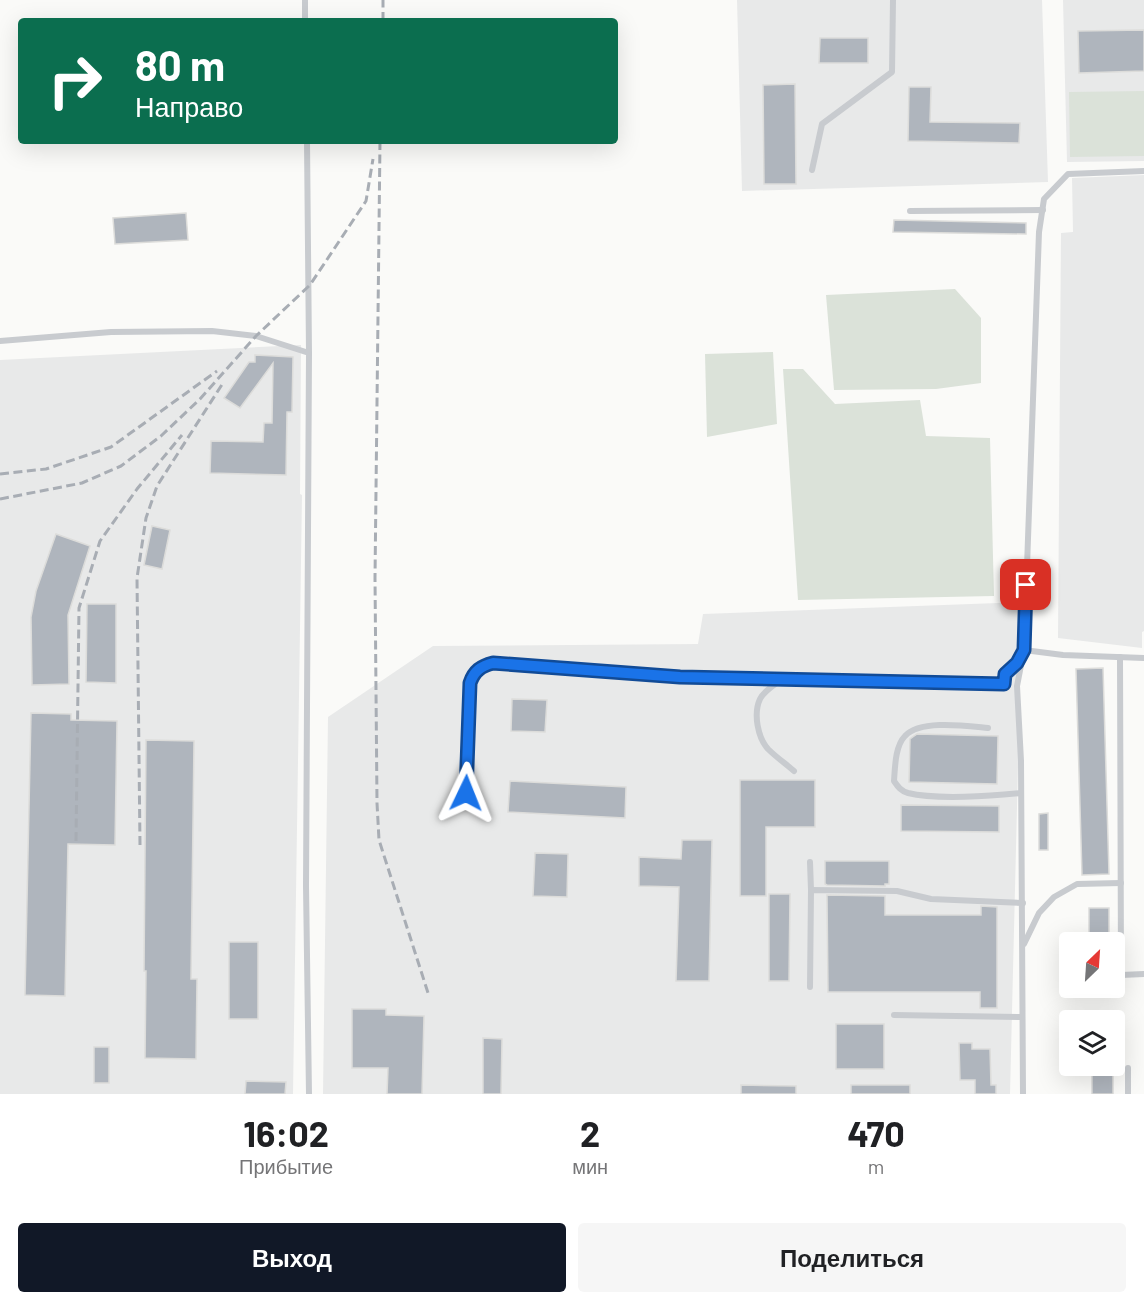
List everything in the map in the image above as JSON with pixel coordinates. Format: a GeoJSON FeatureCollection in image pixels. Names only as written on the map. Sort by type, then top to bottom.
{"type":"FeatureCollection","features":[{"type":"Feature","properties":{"kind":"lane"},"geometry":{"type":"LineString","coordinates":[[305,0],[305,18]]}},
{"type":"Feature","properties":{"kind":"lane"},"geometry":{"type":"LineString","coordinates":[[812,170],[822,124],[892,72],[893,0]]}},
{"type":"Feature","properties":{"kind":"lane"},"geometry":{"type":"LineString","coordinates":[[307,144],[309,353],[306,886],[309,1094]]}},
{"type":"Feature","properties":{"kind":"lane"},"geometry":{"type":"LineString","coordinates":[[1023,1094],[1022,793],[1017,686],[1024,650],[1039,232],[1044,199],[1068,174],[1144,171]]}},
{"type":"Feature","properties":{"kind":"lane"},"geometry":{"type":"LineString","coordinates":[[910,211],[1043,210]]}},
{"type":"Feature","properties":{"kind":"lane"},"geometry":{"type":"LineString","coordinates":[[0,341],[111,332],[212,331],[256,336],[309,353]]}},
{"type":"Feature","properties":{"kind":"lane"},"geometry":{"type":"LineString","coordinates":[[1024,650],[1063,656],[1144,658]]}},
{"type":"Feature","properties":{"kind":"lane"},"geometry":{"type":"LineString","coordinates":[[1004,684],[1005,674],[1017,663],[1024,650]]}},
{"type":"Feature","properties":{"kind":"lane"},"geometry":{"type":"LineString","coordinates":[[1120,657],[1121,975],[1144,974]]}},
{"type":"Feature","properties":{"kind":"lane"},"geometry":{"type":"LineString","coordinates":[[466,793],[470,683],[478,669],[487,664],[680,677],[1017,686]]}},
{"type":"Feature","properties":{"kind":"lane"},"geometry":{"type":"LineString","coordinates":[[782,679],[767,690],[760,699],[757,712],[758,728],[767,748],[794,771]]}},
{"type":"Feature","properties":{"kind":"lane"},"geometry":{"type":"LineString","coordinates":[[988,728],[948,724],[917,729],[905,735],[900,745],[894,782],[899,789],[907,793],[934,796],[1022,793]]}},
{"type":"Feature","properties":{"kind":"lane"},"geometry":{"type":"LineString","coordinates":[[810,862],[810,987]]}},
{"type":"Feature","properties":{"kind":"lane"},"geometry":{"type":"LineString","coordinates":[[1022,947],[1039,913],[1054,897],[1077,884],[1121,883]]}},
{"type":"Feature","properties":{"kind":"lane"},"geometry":{"type":"LineString","coordinates":[[811,890],[897,891],[931,899],[1023,903]]}},
{"type":"Feature","properties":{"kind":"lane"},"geometry":{"type":"LineString","coordinates":[[894,1015],[1022,1017]]}},
{"type":"Feature","properties":{"kind":"lane"},"geometry":{"type":"LineString","coordinates":[[1128,1068],[1128,1094]]}},
{"type":"Feature","properties":{"kind":"shaded area"},"geometry":{"type":"Polygon","coordinates":[[[737,0],[1042,0],[1048,182],[742,191],[737,0]]]}},
{"type":"Feature","properties":{"kind":"shaded area"},"geometry":{"type":"Polygon","coordinates":[[[1063,0],[1144,0],[1144,161],[1067,162],[1063,0]]]}},
{"type":"Feature","properties":{"kind":"shaded area"},"geometry":{"type":"Polygon","coordinates":[[[1144,91],[1144,156],[1070,157],[1069,92],[1144,91]]]}},
{"type":"Feature","properties":{"kind":"shaded area"},"geometry":{"type":"Polygon","coordinates":[[[1144,175],[1144,631],[1142,632],[1142,648],[1058,638],[1061,233],[1073,232],[1072,178],[1144,175]]]}},
{"type":"Feature","properties":{"kind":"shaded area"},"geometry":{"type":"Polygon","coordinates":[[[955,289],[981,318],[981,383],[936,389],[834,390],[826,295],[955,289]]]}},
{"type":"Feature","properties":{"kind":"shaded area"},"geometry":{"type":"Polygon","coordinates":[[[301,345],[300,494],[302,495],[293,1094],[0,1094],[0,360],[301,345]]]}},
{"type":"Feature","properties":{"kind":"shaded area"},"geometry":{"type":"Polygon","coordinates":[[[773,352],[777,424],[707,437],[705,354],[773,352]]]}},
{"type":"Feature","properties":{"kind":"shaded area"},"geometry":{"type":"Polygon","coordinates":[[[783,369],[803,369],[835,404],[920,400],[926,436],[990,438],[994,596],[798,600],[783,369]]]}},
{"type":"Feature","properties":{"kind":"shaded area"},"geometry":{"type":"Polygon","coordinates":[[[1022,602],[1010,1094],[323,1094],[328,717],[433,646],[698,644],[703,614],[1022,602]]]}},
{"type":"Feature","properties":{"kind":"building"},"geometry":{"type":"Polygon","coordinates":[[[1144,30],[1144,71],[1079,73],[1078,31],[1144,30]]]}},
{"type":"Feature","properties":{"kind":"building"},"geometry":{"type":"Polygon","coordinates":[[[820,38],[868,38],[868,63],[819,63],[820,38]]]}},
{"type":"Feature","properties":{"kind":"building"},"geometry":{"type":"Polygon","coordinates":[[[795,84],[796,184],[764,184],[763,85],[795,84]]]}},
{"type":"Feature","properties":{"kind":"building"},"geometry":{"type":"Polygon","coordinates":[[[909,87],[931,87],[930,122],[1020,123],[1019,143],[908,141],[909,87]]]}},
{"type":"Feature","properties":{"kind":"building"},"geometry":{"type":"Polygon","coordinates":[[[186,213],[188,240],[115,244],[113,218],[186,213]]]}},
{"type":"Feature","properties":{"kind":"building"},"geometry":{"type":"Polygon","coordinates":[[[894,220],[1026,223],[1026,234],[893,232],[894,220]]]}},
{"type":"Feature","properties":{"kind":"building"},"geometry":{"type":"Polygon","coordinates":[[[255,355],[293,357],[292,412],[287,412],[286,475],[210,473],[211,441],[263,442],[264,423],[272,423],[273,363],[240,408],[224,398],[249,362],[255,362],[255,355]]]}},
{"type":"Feature","properties":{"kind":"building"},"geometry":{"type":"Polygon","coordinates":[[[152,526],[170,530],[162,569],[144,565],[152,526]]]}},
{"type":"Feature","properties":{"kind":"building"},"geometry":{"type":"Polygon","coordinates":[[[56,534],[90,546],[68,615],[69,684],[32,685],[31,617],[36,591],[56,534]]]}},
{"type":"Feature","properties":{"kind":"building"},"geometry":{"type":"Polygon","coordinates":[[[87,604],[116,604],[116,683],[86,682],[87,604]]]}},
{"type":"Feature","properties":{"kind":"building"},"geometry":{"type":"Polygon","coordinates":[[[1103,668],[1109,874],[1082,875],[1076,669],[1103,668]]]}},
{"type":"Feature","properties":{"kind":"building"},"geometry":{"type":"Polygon","coordinates":[[[512,699],[547,700],[545,732],[511,731],[512,699]]]}},
{"type":"Feature","properties":{"kind":"building"},"geometry":{"type":"Polygon","coordinates":[[[31,713],[71,714],[71,720],[117,721],[115,845],[68,844],[65,996],[25,995],[31,713]]]}},
{"type":"Feature","properties":{"kind":"building"},"geometry":{"type":"Polygon","coordinates":[[[917,734],[998,736],[997,784],[909,782],[910,739],[917,734]]]}},
{"type":"Feature","properties":{"kind":"building"},"geometry":{"type":"Polygon","coordinates":[[[146,740],[194,741],[191,979],[197,979],[196,1059],[145,1058],[146,740]]]}},
{"type":"Feature","properties":{"kind":"building"},"geometry":{"type":"Polygon","coordinates":[[[740,780],[815,780],[815,827],[766,827],[766,896],[740,896],[740,780]]]}},
{"type":"Feature","properties":{"kind":"building"},"geometry":{"type":"Polygon","coordinates":[[[510,781],[626,787],[625,818],[508,812],[510,781]]]}},
{"type":"Feature","properties":{"kind":"building"},"geometry":{"type":"Polygon","coordinates":[[[901,805],[999,806],[999,832],[901,831],[901,805]]]}},
{"type":"Feature","properties":{"kind":"building"},"geometry":{"type":"Polygon","coordinates":[[[1048,813],[1048,850],[1039,850],[1039,814],[1048,813]]]}},
{"type":"Feature","properties":{"kind":"building"},"geometry":{"type":"Polygon","coordinates":[[[682,840],[712,840],[709,981],[676,981],[679,887],[639,886],[639,857],[681,859],[682,840]]]}},
{"type":"Feature","properties":{"kind":"building"},"geometry":{"type":"Polygon","coordinates":[[[535,853],[568,854],[567,897],[533,896],[535,853]]]}},
{"type":"Feature","properties":{"kind":"building"},"geometry":{"type":"Polygon","coordinates":[[[825,861],[889,861],[889,884],[885,886],[827,885],[825,884],[825,861]]]}},
{"type":"Feature","properties":{"kind":"building"},"geometry":{"type":"Polygon","coordinates":[[[769,894],[790,894],[789,981],[769,981],[769,894]]]}},
{"type":"Feature","properties":{"kind":"building"},"geometry":{"type":"Polygon","coordinates":[[[827,895],[885,896],[885,915],[981,915],[981,906],[997,907],[997,1008],[980,1008],[980,992],[828,992],[827,895]]]}},
{"type":"Feature","properties":{"kind":"building"},"geometry":{"type":"Polygon","coordinates":[[[1089,908],[1109,908],[1109,932],[1089,932],[1089,908]]]}},
{"type":"Feature","properties":{"kind":"building"},"geometry":{"type":"Polygon","coordinates":[[[229,942],[258,942],[258,1019],[229,1019],[229,942]]]}},
{"type":"Feature","properties":{"kind":"building"},"geometry":{"type":"Polygon","coordinates":[[[352,1009],[386,1009],[386,1015],[424,1016],[422,1094],[387,1094],[388,1068],[352,1068],[352,1009]]]}},
{"type":"Feature","properties":{"kind":"building"},"geometry":{"type":"Polygon","coordinates":[[[836,1024],[884,1024],[884,1069],[836,1069],[836,1024]]]}},
{"type":"Feature","properties":{"kind":"building"},"geometry":{"type":"Polygon","coordinates":[[[483,1038],[502,1039],[501,1094],[483,1094],[483,1038]]]}},
{"type":"Feature","properties":{"kind":"building"},"geometry":{"type":"Polygon","coordinates":[[[959,1043],[972,1043],[972,1049],[990,1049],[991,1085],[996,1085],[996,1094],[975,1094],[975,1080],[960,1080],[959,1043]]]}},
{"type":"Feature","properties":{"kind":"building"},"geometry":{"type":"Polygon","coordinates":[[[94,1047],[109,1047],[109,1083],[94,1083],[94,1047]]]}},
{"type":"Feature","properties":{"kind":"building"},"geometry":{"type":"Polygon","coordinates":[[[1092,1076],[1113,1076],[1113,1094],[1092,1094],[1092,1076]]]}},
{"type":"Feature","properties":{"kind":"building"},"geometry":{"type":"Polygon","coordinates":[[[246,1081],[286,1082],[285,1094],[245,1094],[246,1081]]]}},
{"type":"Feature","properties":{"kind":"building"},"geometry":{"type":"Polygon","coordinates":[[[741,1085],[796,1086],[796,1094],[741,1094],[741,1085]]]}},
{"type":"Feature","properties":{"kind":"building"},"geometry":{"type":"Polygon","coordinates":[[[851,1085],[910,1085],[910,1094],[851,1094],[851,1085]]]}},
{"type":"Feature","properties":{"kind":"railway"},"geometry":{"type":"LineString","coordinates":[[383,0],[383,18]]}},
{"type":"Feature","properties":{"kind":"railway"},"geometry":{"type":"LineString","coordinates":[[380,144],[375,578],[379,840],[429,996]]}},
{"type":"Feature","properties":{"kind":"railway"},"geometry":{"type":"LineString","coordinates":[[0,499],[82,483],[121,466],[161,436],[200,399],[256,336],[310,285],[366,201],[373,159]]}},
{"type":"Feature","properties":{"kind":"railway"},"geometry":{"type":"LineString","coordinates":[[0,474],[46,469],[111,447],[217,371]]}},
{"type":"Feature","properties":{"kind":"railway"},"geometry":{"type":"LineString","coordinates":[[140,845],[137,578],[146,518],[157,486],[223,383]]}},
{"type":"Feature","properties":{"kind":"railway"},"geometry":{"type":"LineString","coordinates":[[76,841],[79,608],[100,541],[137,489],[182,435]]}},
{"type":"Feature","properties":{"kind":"route"},"geometry":{"type":"LineString","coordinates":[[466,793],[470,683],[478,669],[487,664],[680,677],[1004,684],[1005,674],[1017,663],[1024,650],[1026,585]]}}]}
